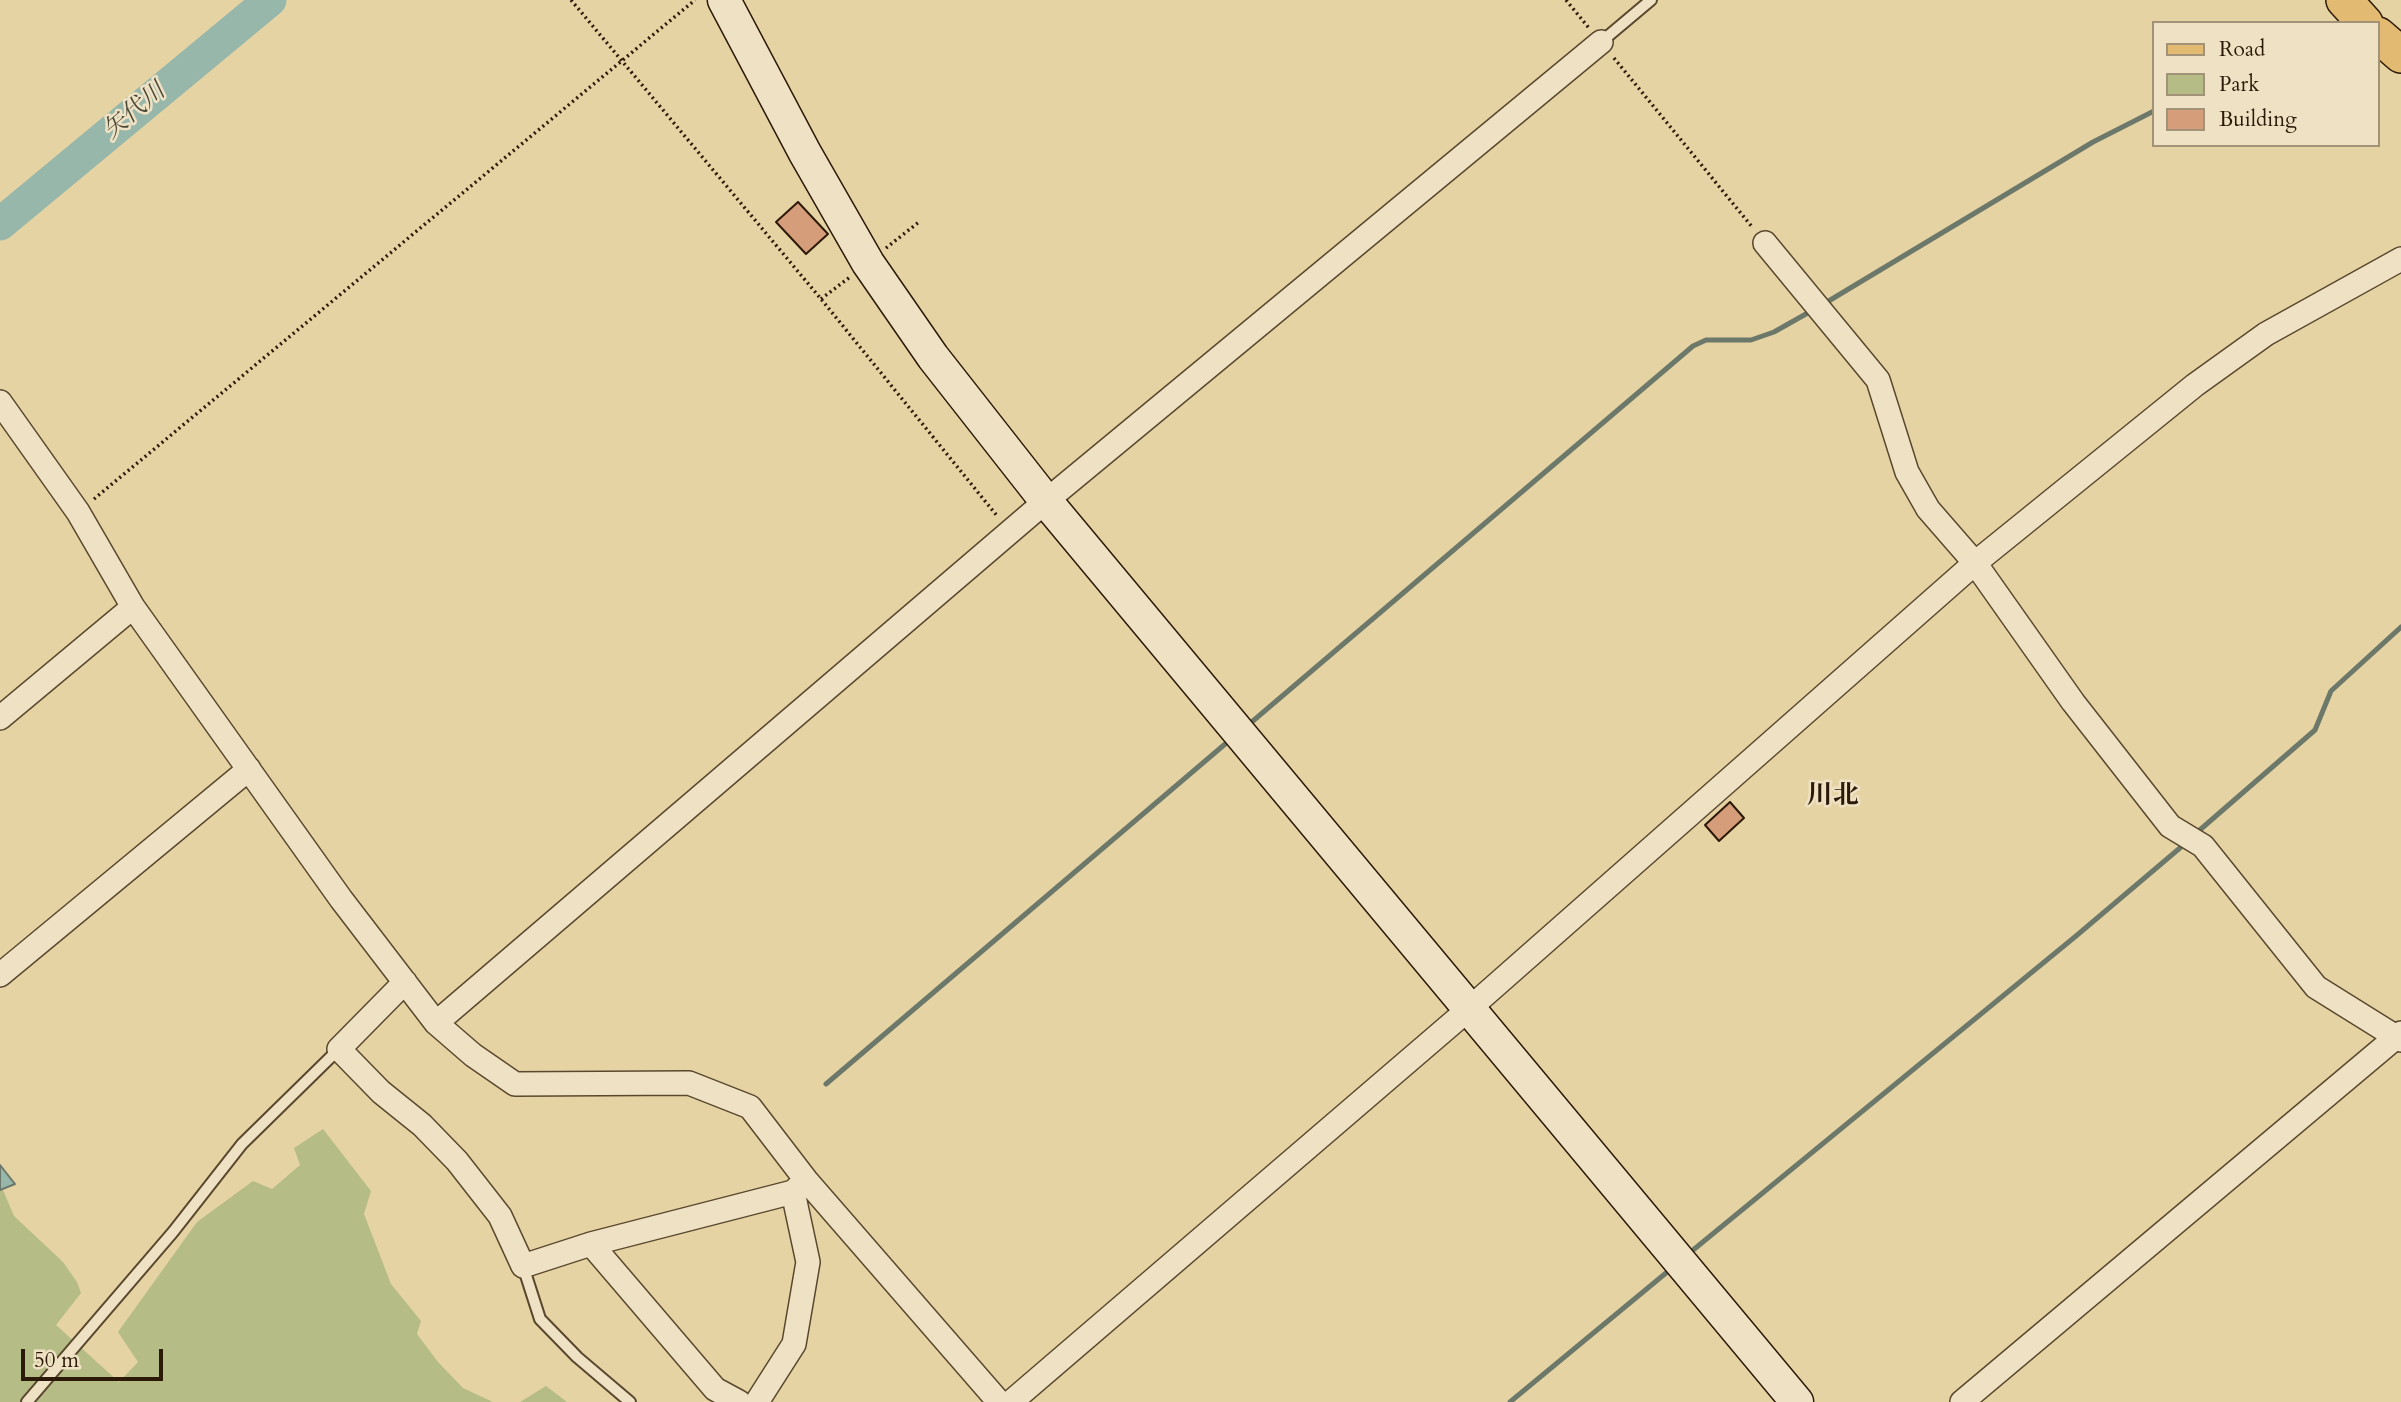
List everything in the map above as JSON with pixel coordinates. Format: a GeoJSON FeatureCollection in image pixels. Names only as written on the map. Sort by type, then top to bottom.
{"type":"FeatureCollection","features":[{"type":"Feature","properties":{"kind":"main road"},"geometry":{"type":"LineString","coordinates":[[2344,0],[2363,21]]}},
{"type":"Feature","properties":{"kind":"main road"},"geometry":{"type":"LineString","coordinates":[[2380,37],[2401,55]]}},
{"type":"Feature","properties":{"kind":"street"},"geometry":{"type":"LineString","coordinates":[[724,0],[805,153],[868,263],[933,358],[1046,501],[1797,1402]]}},
{"type":"Feature","properties":{"kind":"street"},"geometry":{"type":"LineString","coordinates":[[436,1023],[1046,501],[1601,41]]}},
{"type":"Feature","properties":{"kind":"street"},"geometry":{"type":"LineString","coordinates":[[1765,243],[1878,380],[1907,472],[1928,509],[1975,563],[2073,702],[2170,826],[2203,846],[2316,987],[2400,1036],[1962,1402]]}},
{"type":"Feature","properties":{"kind":"street"},"geometry":{"type":"LineString","coordinates":[[1011,1402],[1470,1008],[1975,563],[2195,385],[2255,342],[2401,259]]}},
{"type":"Feature","properties":{"kind":"street"},"geometry":{"type":"LineString","coordinates":[[0,402],[78,512],[133,607],[341,899],[436,1023],[473,1055],[516,1084],[689,1083],[750,1107],[799,1186],[999,1402]]}},
{"type":"Feature","properties":{"kind":"street"},"geometry":{"type":"LineString","coordinates":[[0,718],[133,607]]}},
{"type":"Feature","properties":{"kind":"street"},"geometry":{"type":"LineString","coordinates":[[0,975],[249,769]]}},
{"type":"Feature","properties":{"kind":"street"},"geometry":{"type":"LineString","coordinates":[[405,982],[339,1049],[381,1092],[422,1125],[457,1161],[500,1216],[523,1266],[591,1244],[799,1186]]}},
{"type":"Feature","properties":{"kind":"street"},"geometry":{"type":"LineString","coordinates":[[757,1402],[794,1344],[808,1262],[799,1186]]}},
{"type":"Feature","properties":{"kind":"street"},"geometry":{"type":"LineString","coordinates":[[591,1244],[715,1390],[739,1402]]}},
{"type":"Feature","properties":{"kind":"lane"},"geometry":{"type":"LineString","coordinates":[[1601,41],[1651,0]]}},
{"type":"Feature","properties":{"kind":"lane"},"geometry":{"type":"LineString","coordinates":[[27,1402],[173,1232],[242,1144],[339,1049]]}},
{"type":"Feature","properties":{"kind":"lane"},"geometry":{"type":"LineString","coordinates":[[523,1266],[540,1320],[577,1357],[630,1402]]}},
{"type":"Feature","properties":{"kind":"path"},"geometry":{"type":"LineString","coordinates":[[571,0],[821,299],[1010,532]]}},
{"type":"Feature","properties":{"kind":"path"},"geometry":{"type":"LineString","coordinates":[[78,512],[695,0]]}},
{"type":"Feature","properties":{"kind":"path"},"geometry":{"type":"LineString","coordinates":[[1566,0],[1765,243]]}},
{"type":"Feature","properties":{"kind":"green space"},"geometry":{"type":"Polygon","coordinates":[[[323,1129],[371,1191],[364,1214],[391,1284],[421,1321],[417,1334],[438,1362],[463,1388],[493,1402],[0,1402],[0,1190],[3,1190],[14,1216],[63,1262],[77,1282],[81,1293],[56,1325],[119,1382],[138,1362],[118,1332],[197,1222],[253,1181],[272,1189],[300,1165],[294,1148],[323,1129]]]}},
{"type":"Feature","properties":{"kind":"green space"},"geometry":{"type":"Polygon","coordinates":[[[546,1386],[567,1402],[520,1402],[546,1386]]]}},
{"type":"Feature","properties":{"kind":"shaded area"},"geometry":{"type":"Polygon","coordinates":[[[0,1165],[15,1184],[0,1190],[0,1165]]]}},
{"type":"Feature","properties":{"kind":"building"},"geometry":{"type":"Polygon","coordinates":[[[798,202],[828,234],[806,254],[776,222],[798,202]]]}},
{"type":"Feature","properties":{"kind":"building"},"geometry":{"type":"Polygon","coordinates":[[[1730,802],[1744,818],[1719,841],[1705,825],[1730,802]]]}},
{"type":"Feature","properties":{"kind":"waterway","name":"矢代川"},"geometry":{"type":"LineString","coordinates":[[0,224],[270,0]]}},
{"type":"Feature","properties":{"kind":"waterway"},"geometry":{"type":"LineString","coordinates":[[1822,305],[2093,142],[2152,112]]}},
{"type":"Feature","properties":{"kind":"waterway"},"geometry":{"type":"LineString","coordinates":[[1247,726],[1693,346],[1706,340],[1751,340],[1774,332],[1813,310]]}},
{"type":"Feature","properties":{"kind":"waterway"},"geometry":{"type":"LineString","coordinates":[[2194,835],[2315,730],[2331,691],[2401,627]]}},
{"type":"Feature","properties":{"kind":"waterway"},"geometry":{"type":"LineString","coordinates":[[826,1084],[1231,739]]}},
{"type":"Feature","properties":{"kind":"waterway"},"geometry":{"type":"LineString","coordinates":[[1687,1255],[2187,842]]}},
{"type":"Feature","properties":{"kind":"waterway"},"geometry":{"type":"LineString","coordinates":[[1510,1402],[1672,1268]]}},
{"type":"Feature","properties":{"kind":"district","name":"川北"},"geometry":{"type":"Point","coordinates":[1833,797]}}]}
